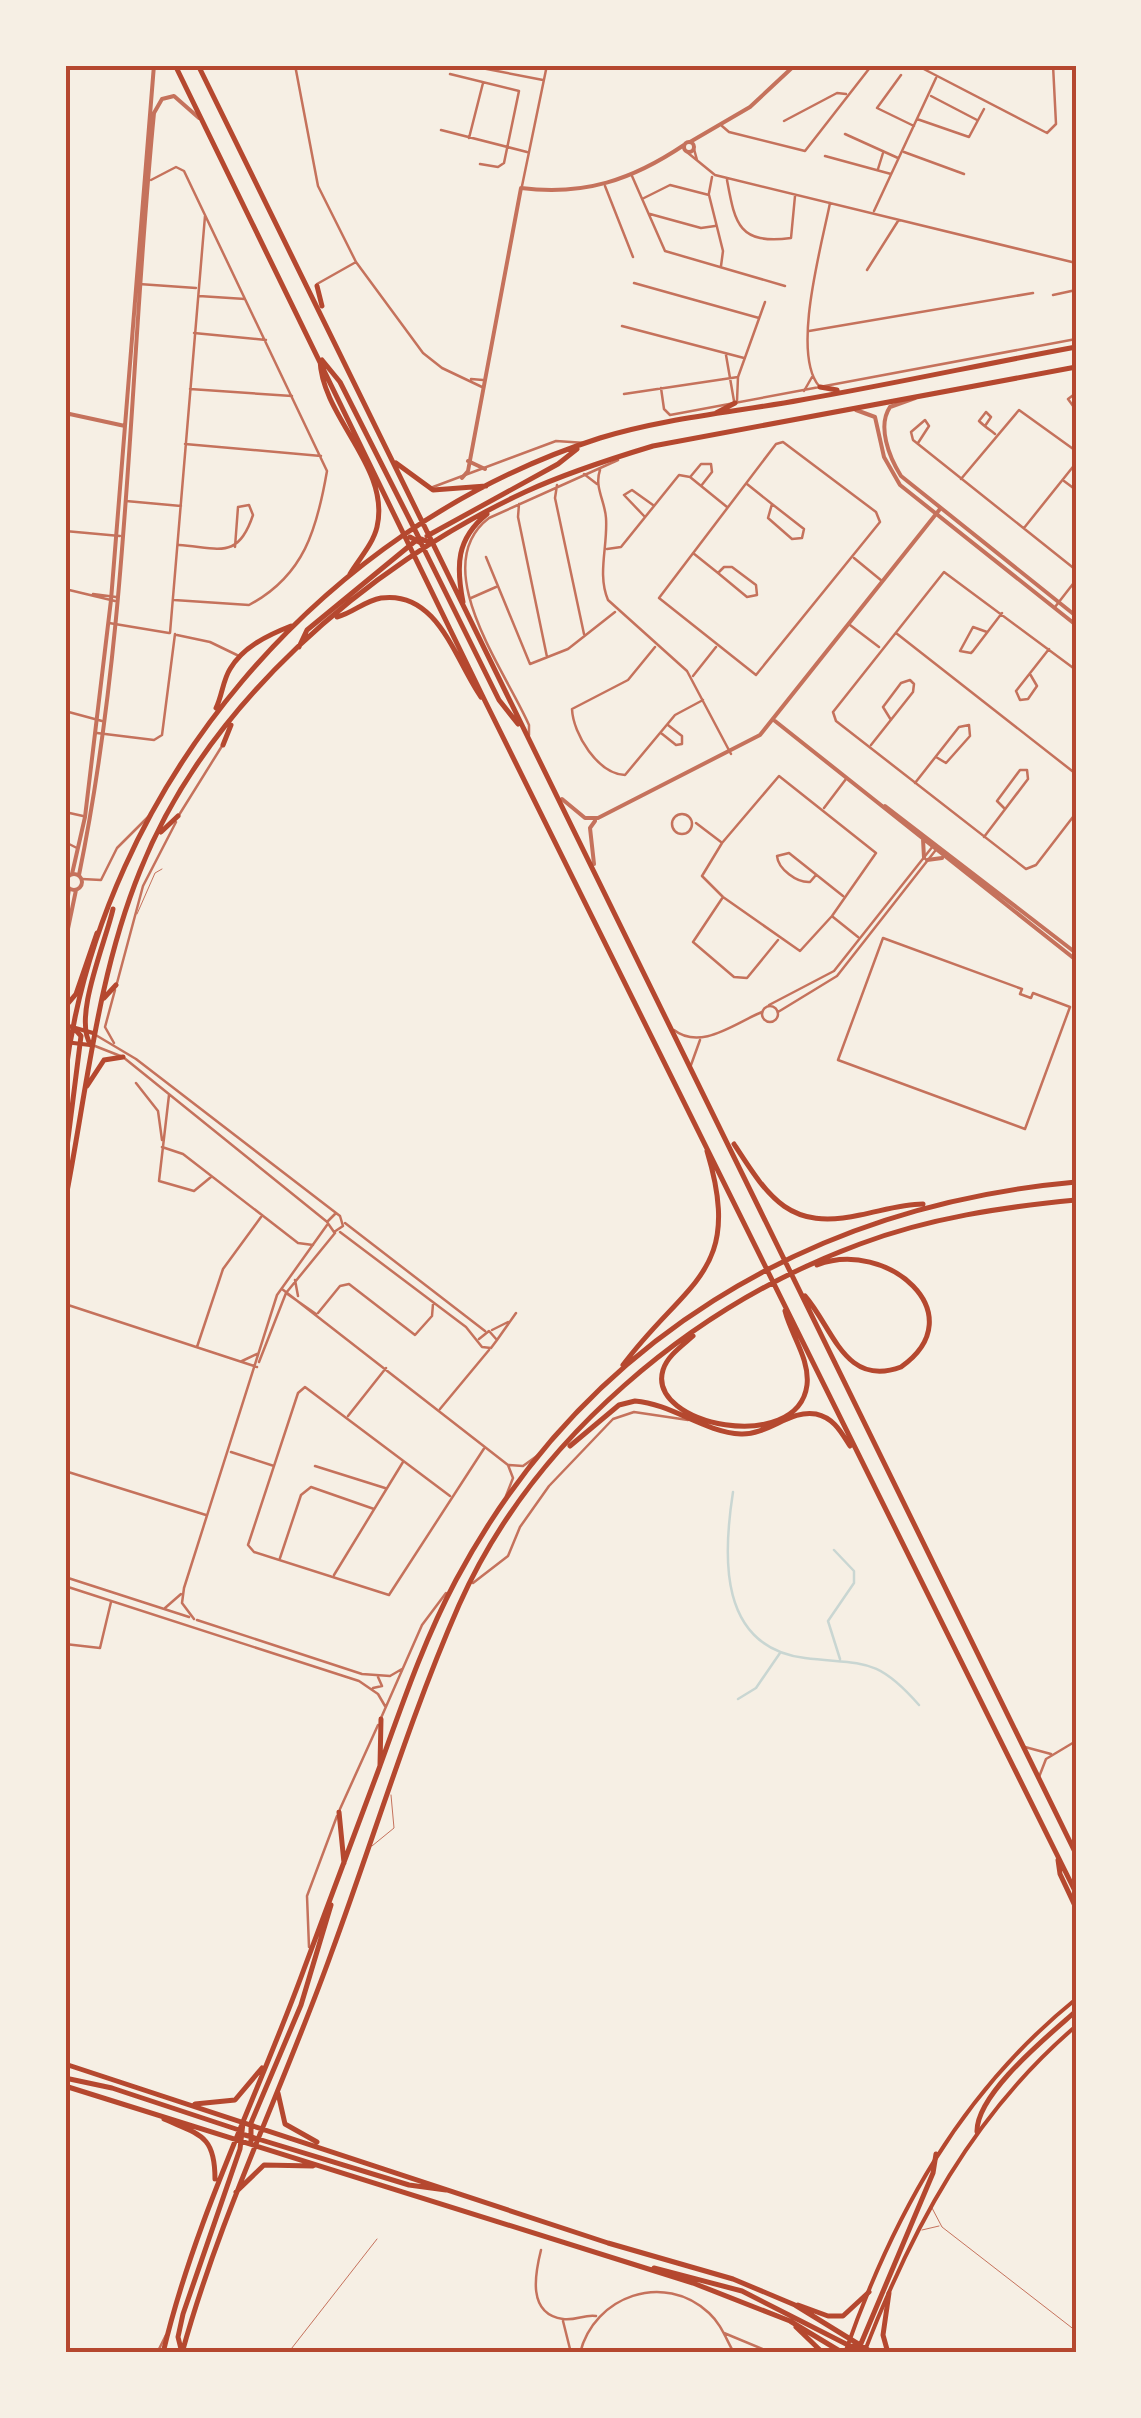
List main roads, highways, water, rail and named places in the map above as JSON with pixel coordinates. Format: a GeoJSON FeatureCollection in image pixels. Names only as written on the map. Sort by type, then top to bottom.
{"type":"FeatureCollection","features":[{"type":"Feature","properties":{"kind":"main road"},"geometry":{"type":"LineString","coordinates":[[176,65],[406,537],[432,544],[504,507],[626,454],[1076,367]]}},
{"type":"Feature","properties":{"kind":"main road"},"geometry":{"type":"LineString","coordinates":[[200,66],[1076,1854]]}},
{"type":"Feature","properties":{"kind":"main road"},"geometry":{"type":"LineString","coordinates":[[316,286],[335,342]]}},
{"type":"Feature","properties":{"kind":"main road"},"geometry":{"type":"LineString","coordinates":[[1074,344],[938,375],[712,415],[588,443],[489,485],[424,526],[416,555],[486,704],[1076,1893]]}},
{"type":"Feature","properties":{"kind":"main road"},"geometry":{"type":"LineString","coordinates":[[320,358],[340,382],[500,700],[528,736]]}},
{"type":"Feature","properties":{"kind":"main road"},"geometry":{"type":"LineString","coordinates":[[320,358],[322,380],[378,504],[374,534],[349,576]]}},
{"type":"Feature","properties":{"kind":"main road"},"geometry":{"type":"LineString","coordinates":[[938,375],[948,364]]}},
{"type":"Feature","properties":{"kind":"main road"},"geometry":{"type":"LineString","coordinates":[[820,387],[846,392]]}},
{"type":"Feature","properties":{"kind":"main road"},"geometry":{"type":"LineString","coordinates":[[712,415],[736,402]]}},
{"type":"Feature","properties":{"kind":"main road"},"geometry":{"type":"LineString","coordinates":[[298,650],[306,630],[418,541],[558,464],[578,447]]}},
{"type":"Feature","properties":{"kind":"main road"},"geometry":{"type":"LineString","coordinates":[[393,460],[428,488],[452,492],[489,485]]}},
{"type":"Feature","properties":{"kind":"main road"},"geometry":{"type":"LineString","coordinates":[[464,609],[458,578],[460,549],[476,523],[504,507]]}},
{"type":"Feature","properties":{"kind":"main road"},"geometry":{"type":"LineString","coordinates":[[210,718],[294,626],[349,576],[406,537]]}},
{"type":"Feature","properties":{"kind":"main road"},"geometry":{"type":"LineString","coordinates":[[65,1202],[90,1045],[119,930],[155,838],[190,778],[235,716],[298,650],[416,555],[418,541]]}},
{"type":"Feature","properties":{"kind":"main road"},"geometry":{"type":"LineString","coordinates":[[336,617],[377,598],[414,603],[441,628],[486,704]]}},
{"type":"Feature","properties":{"kind":"main road"},"geometry":{"type":"LineString","coordinates":[[65,1007],[76,994],[149,816],[210,718],[230,669],[252,644],[294,626]]}},
{"type":"Feature","properties":{"kind":"main road"},"geometry":{"type":"LineString","coordinates":[[223,745],[235,716]]}},
{"type":"Feature","properties":{"kind":"main road"},"geometry":{"type":"LineString","coordinates":[[155,838],[178,816]]}},
{"type":"Feature","properties":{"kind":"main road"},"geometry":{"type":"LineString","coordinates":[[70,1176],[66,1155],[82,1037],[116,894]]}},
{"type":"Feature","properties":{"kind":"main road"},"geometry":{"type":"LineString","coordinates":[[65,1078],[69,1036],[106,917]]}},
{"type":"Feature","properties":{"kind":"main road"},"geometry":{"type":"LineString","coordinates":[[102,1000],[116,985]]}},
{"type":"Feature","properties":{"kind":"main road"},"geometry":{"type":"LineString","coordinates":[[65,1025],[69,1036]]}},
{"type":"Feature","properties":{"kind":"main road"},"geometry":{"type":"LineString","coordinates":[[69,1036],[93,1033]]}},
{"type":"Feature","properties":{"kind":"main road"},"geometry":{"type":"LineString","coordinates":[[69,1036],[82,1037],[90,1045]]}},
{"type":"Feature","properties":{"kind":"main road"},"geometry":{"type":"LineString","coordinates":[[85,1088],[104,1060],[123,1057]]}},
{"type":"Feature","properties":{"kind":"main road"},"geometry":{"type":"LineString","coordinates":[[722,1126],[763,1190],[800,1215],[836,1219],[1076,1182]]}},
{"type":"Feature","properties":{"kind":"main road"},"geometry":{"type":"LineString","coordinates":[[182,2353],[253,2146],[242,2120],[311,1952],[421,1654],[454,1584],[506,1498],[541,1453],[689,1291],[716,1241],[721,1201],[702,1134]]}},
{"type":"Feature","properties":{"kind":"main road"},"geometry":{"type":"LineString","coordinates":[[261,2127],[329,1962],[388,1786],[468,1588],[518,1506],[563,1450],[630,1381],[707,1322],[804,1267],[925,1224],[1076,1200]]}},
{"type":"Feature","properties":{"kind":"main road"},"geometry":{"type":"LineString","coordinates":[[619,1372],[698,1310],[775,1263],[841,1233],[931,1204]]}},
{"type":"Feature","properties":{"kind":"main road"},"geometry":{"type":"LineString","coordinates":[[800,1291],[847,1359],[868,1370],[901,1367],[926,1337],[927,1313],[920,1294],[888,1266],[848,1257],[804,1267]]}},
{"type":"Feature","properties":{"kind":"main road"},"geometry":{"type":"LineString","coordinates":[[707,1322],[664,1366],[662,1380],[667,1398],[682,1410],[729,1426],[763,1425],[792,1410],[806,1389],[805,1366],[783,1300]]}},
{"type":"Feature","properties":{"kind":"main road"},"geometry":{"type":"LineString","coordinates":[[563,1450],[626,1402],[643,1402],[746,1434],[774,1428],[801,1414],[820,1415],[838,1428],[865,1470]]}},
{"type":"Feature","properties":{"kind":"main road"},"geometry":{"type":"LineString","coordinates":[[380,1766],[381,1719]]}},
{"type":"Feature","properties":{"kind":"main road"},"geometry":{"type":"LineString","coordinates":[[339,1812],[344,1864]]}},
{"type":"Feature","properties":{"kind":"main road"},"geometry":{"type":"LineString","coordinates":[[1058,1857],[1060,1874],[1076,1908]]}},
{"type":"Feature","properties":{"kind":"main road"},"geometry":{"type":"LineString","coordinates":[[182,2353],[178,2338],[183,2314],[247,2133],[312,1976],[329,1922],[330,1900]]}},
{"type":"Feature","properties":{"kind":"main road"},"geometry":{"type":"LineString","coordinates":[[850,2338],[898,2223],[936,2154],[1002,2069],[1076,2000]]}},
{"type":"Feature","properties":{"kind":"main road"},"geometry":{"type":"LineString","coordinates":[[976,2132],[979,2118],[1009,2075],[1076,2012]]}},
{"type":"Feature","properties":{"kind":"main road"},"geometry":{"type":"LineString","coordinates":[[855,2351],[889,2292],[932,2202],[976,2132],[1022,2078],[1076,2026]]}},
{"type":"Feature","properties":{"kind":"main road"},"geometry":{"type":"LineString","coordinates":[[65,2064],[242,2120]]}},
{"type":"Feature","properties":{"kind":"main road"},"geometry":{"type":"LineString","coordinates":[[193,2104],[235,2100],[265,2066]]}},
{"type":"Feature","properties":{"kind":"main road"},"geometry":{"type":"LineString","coordinates":[[65,2082],[112,2088],[410,2185],[460,2192]]}},
{"type":"Feature","properties":{"kind":"main road"},"geometry":{"type":"LineString","coordinates":[[65,2082],[233,2139],[261,2127],[608,2243],[734,2278],[828,2316],[843,2316],[869,2292]]}},
{"type":"Feature","properties":{"kind":"main road"},"geometry":{"type":"LineString","coordinates":[[278,2090],[284,2122],[324,2147]]}},
{"type":"Feature","properties":{"kind":"main road"},"geometry":{"type":"LineString","coordinates":[[153,2112],[210,2144],[216,2158],[216,2183]]}},
{"type":"Feature","properties":{"kind":"main road"},"geometry":{"type":"LineString","coordinates":[[247,2133],[253,2146],[646,2268],[855,2351]]}},
{"type":"Feature","properties":{"kind":"main road"},"geometry":{"type":"LineString","coordinates":[[160,2353],[233,2139]]}},
{"type":"Feature","properties":{"kind":"main road"},"geometry":{"type":"LineString","coordinates":[[855,2351],[933,2173],[936,2154]]}},
{"type":"Feature","properties":{"kind":"main road"},"geometry":{"type":"LineString","coordinates":[[234,2194],[264,2165],[317,2165]]}},
{"type":"Feature","properties":{"kind":"main road"},"geometry":{"type":"LineString","coordinates":[[646,2268],[695,2276],[742,2291],[855,2351]]}},
{"type":"Feature","properties":{"kind":"main road"},"geometry":{"type":"LineString","coordinates":[[888,2353],[883,2335],[889,2292]]}},
{"type":"Feature","properties":{"kind":"main road"},"geometry":{"type":"LineString","coordinates":[[796,2305],[850,2338],[855,2351]]}},
{"type":"Feature","properties":{"kind":"main road"},"geometry":{"type":"LineString","coordinates":[[790,2322],[823,2353]]}},
{"type":"Feature","properties":{"kind":"waterway"},"geometry":{"type":"LineString","coordinates":[[733,1492],[728,1570],[741,1618],[756,1636],[777,1650],[805,1658],[856,1663],[880,1670],[919,1705]]}},
{"type":"Feature","properties":{"kind":"waterway"},"geometry":{"type":"LineString","coordinates":[[834,1550],[854,1571],[854,1583],[828,1621],[840,1659]]}},
{"type":"Feature","properties":{"kind":"waterway"},"geometry":{"type":"LineString","coordinates":[[738,1699],[756,1688],[780,1653]]}}]}
